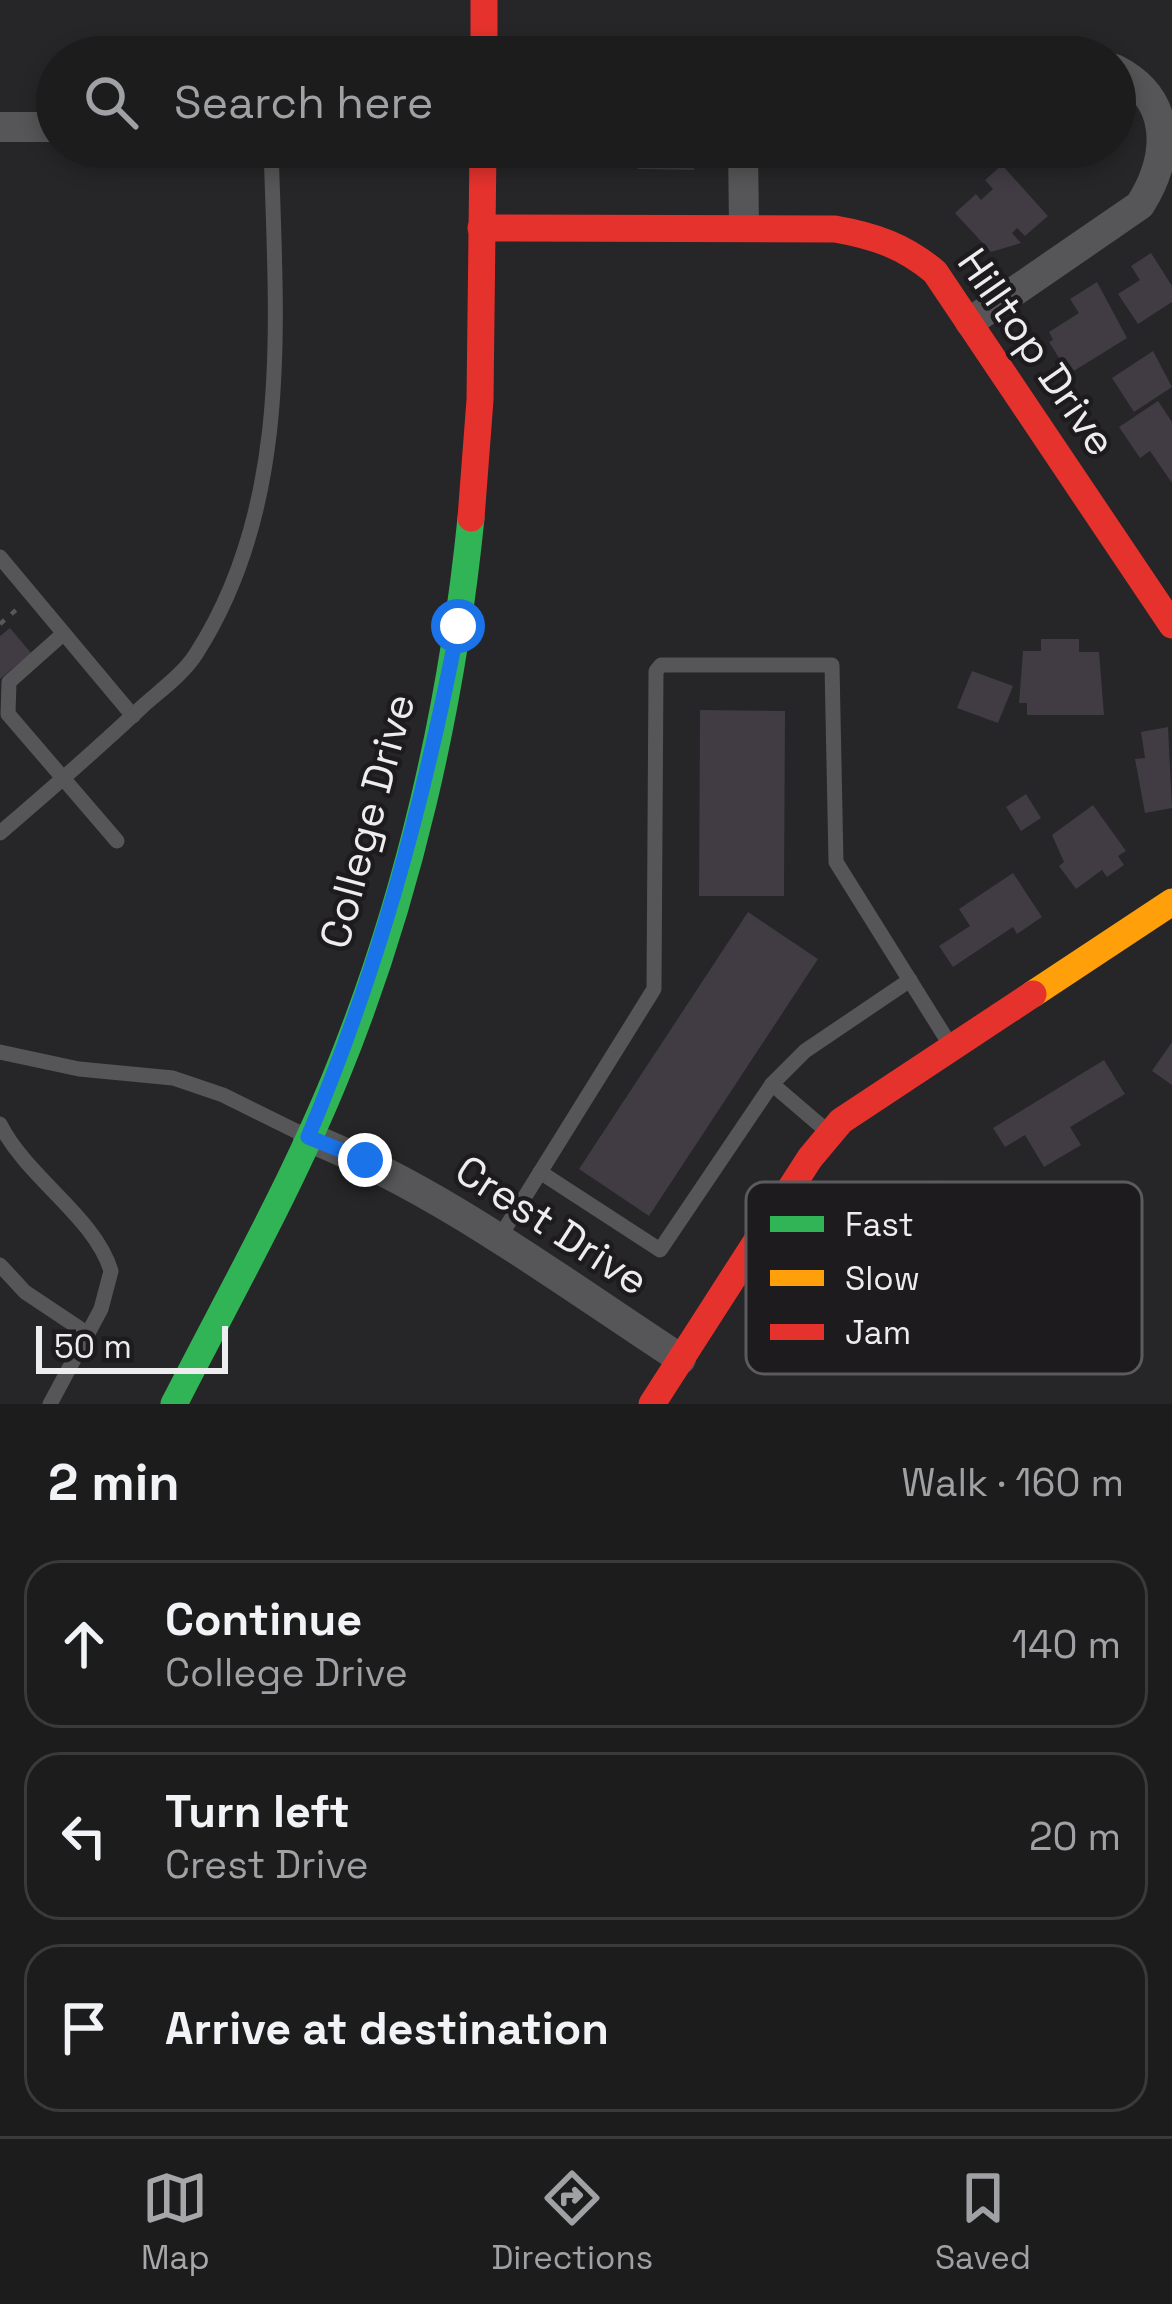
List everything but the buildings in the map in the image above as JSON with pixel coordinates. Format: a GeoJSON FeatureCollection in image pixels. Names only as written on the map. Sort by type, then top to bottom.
{"type":"FeatureCollection","features":[{"type":"Feature","properties":{"kind":"street"},"geometry":{"type":"LineString","coordinates":[[484,0],[484,36]]}},
{"type":"Feature","properties":{"kind":"street"},"geometry":{"type":"LineString","coordinates":[[970,322],[1140,205],[1160,183],[1172,158],[1162,107],[1136,80]]}},
{"type":"Feature","properties":{"kind":"street"},"geometry":{"type":"LineString","coordinates":[[0,127],[36,127]]}},
{"type":"Feature","properties":{"kind":"street","name":"College Drive"},"geometry":{"type":"LineString","coordinates":[[174,1404],[308,1137],[354,1028],[429,773],[458,626],[476,483],[482,168]]}},
{"type":"Feature","properties":{"kind":"street"},"geometry":{"type":"LineString","coordinates":[[743,168],[744,227]]}},
{"type":"Feature","properties":{"kind":"street","name":"Hilltop Drive"},"geometry":{"type":"LineString","coordinates":[[481,228],[744,227],[853,232],[910,251],[934,272],[970,322],[1172,625]]}},
{"type":"Feature","properties":{"kind":"street"},"geometry":{"type":"LineString","coordinates":[[798,1182],[830,1134],[951,1046],[1172,902]]}},
{"type":"Feature","properties":{"kind":"street","name":"Crest Drive"},"geometry":{"type":"LineString","coordinates":[[308,1137],[365,1160],[681,1359]]}},
{"type":"Feature","properties":{"kind":"street"},"geometry":{"type":"LineString","coordinates":[[652,1404],[746,1261]]}},
{"type":"Feature","properties":{"kind":"lane"},"geometry":{"type":"LineString","coordinates":[[0,832],[133,716],[197,652],[242,571],[254,531],[272,418],[271,168]]}},
{"type":"Feature","properties":{"kind":"lane"},"geometry":{"type":"LineString","coordinates":[[0,557],[133,716]]}},
{"type":"Feature","properties":{"kind":"lane"},"geometry":{"type":"LineString","coordinates":[[63,634],[9,682],[8,714],[117,841]]}},
{"type":"Feature","properties":{"kind":"lane"},"geometry":{"type":"LineString","coordinates":[[498,1240],[654,989],[656,671],[662,665],[832,665],[836,862],[951,1046]]}},
{"type":"Feature","properties":{"kind":"lane"},"geometry":{"type":"LineString","coordinates":[[540,1172],[660,1250],[772,1084],[805,1051],[910,980]]}},
{"type":"Feature","properties":{"kind":"lane"},"geometry":{"type":"LineString","coordinates":[[0,1052],[79,1069],[173,1078],[223,1094],[308,1137]]}},
{"type":"Feature","properties":{"kind":"lane"},"geometry":{"type":"LineString","coordinates":[[772,1084],[830,1134]]}},
{"type":"Feature","properties":{"kind":"lane"},"geometry":{"type":"LineString","coordinates":[[0,1124],[26,1165],[106,1254],[109,1290],[50,1404]]}},
{"type":"Feature","properties":{"kind":"lane"},"geometry":{"type":"LineString","coordinates":[[0,1265],[25,1292],[88,1334]]}},
{"type":"Feature","properties":{"kind":"path"},"geometry":{"type":"LineString","coordinates":[[0,624],[16,610]]}},
{"type":"Feature","properties":{"kind":"traffic: fast"},"geometry":{"type":"LineString","coordinates":[[174,1404],[318,1118],[385,941],[439,731],[471,518]]}},
{"type":"Feature","properties":{"kind":"traffic: slow"},"geometry":{"type":"LineString","coordinates":[[1033,994],[1172,902]]}},
{"type":"Feature","properties":{"kind":"traffic: jam"},"geometry":{"type":"LineString","coordinates":[[484,0],[484,36]]}},
{"type":"Feature","properties":{"kind":"traffic: jam"},"geometry":{"type":"LineString","coordinates":[[471,518],[480,400],[483,168]]}},
{"type":"Feature","properties":{"kind":"traffic: jam"},"geometry":{"type":"LineString","coordinates":[[481,228],[835,229],[876,239],[912,255],[935,272],[1172,625]]}},
{"type":"Feature","properties":{"kind":"traffic: jam"},"geometry":{"type":"LineString","coordinates":[[795,1182],[841,1121],[1033,994]]}},
{"type":"Feature","properties":{"kind":"traffic: jam"},"geometry":{"type":"LineString","coordinates":[[652,1404],[746,1258]]}},
{"type":"Feature","properties":{"kind":"route"},"geometry":{"type":"LineString","coordinates":[[365,1160],[308,1137],[354,1028],[387,923],[429,773],[458,626]]}}]}
